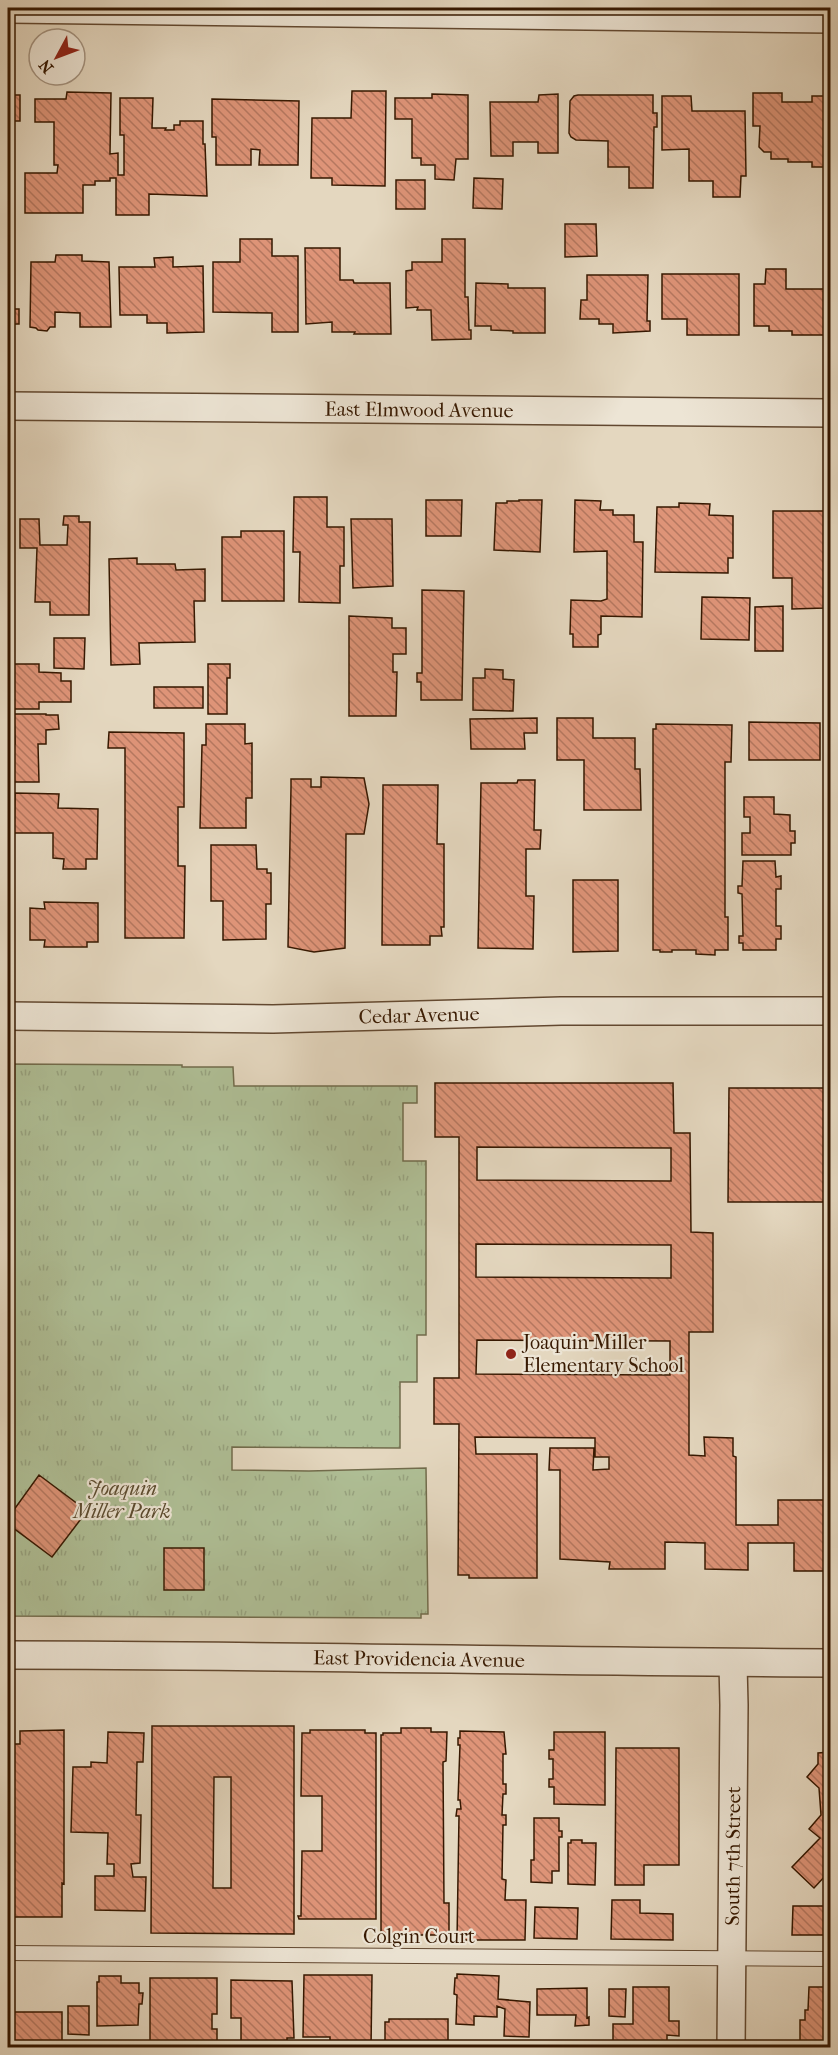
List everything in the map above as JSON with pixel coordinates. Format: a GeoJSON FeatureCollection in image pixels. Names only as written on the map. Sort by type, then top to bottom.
{"type":"FeatureCollection","features":[{"type":"Feature","properties":{"kind":"street"},"geometry":{"type":"LineString","coordinates":[[8,9],[831,19]]}},
{"type":"Feature","properties":{"kind":"street","name":"East Elmwood Avenue"},"geometry":{"type":"LineString","coordinates":[[8,406],[831,413]]}},
{"type":"Feature","properties":{"kind":"street","name":"Cedar Avenue"},"geometry":{"type":"LineString","coordinates":[[8,1016],[273,1019],[561,1011],[831,1011]]}},
{"type":"Feature","properties":{"kind":"street","name":"East Providencia Avenue"},"geometry":{"type":"LineString","coordinates":[[8,1655],[214,1655],[732,1664],[831,1663]]}},
{"type":"Feature","properties":{"kind":"street","name":"South 7th Street"},"geometry":{"type":"LineString","coordinates":[[731,2048],[734,1717],[732,1664]]}},
{"type":"Feature","properties":{"kind":"lane","name":"Colgin Court"},"geometry":{"type":"LineString","coordinates":[[8,1953],[831,1959]]}},
{"type":"Feature","properties":{"kind":"green space","name":"Joaquin Miller Park"},"geometry":{"type":"Polygon","coordinates":[[[8,1064],[233,1067],[234,1086],[417,1086],[417,1103],[403,1103],[403,1161],[426,1161],[426,1335],[417,1335],[417,1382],[400,1382],[400,1448],[232,1447],[232,1470],[426,1468],[428,1614],[421,1614],[421,1618],[8,1616],[8,1064]]]}},
{"type":"Feature","properties":{"kind":"building"},"geometry":{"type":"Polygon","coordinates":[[[352,91],[386,91],[385,186],[332,185],[332,178],[311,178],[312,118],[351,118],[352,91]]]}},
{"type":"Feature","properties":{"kind":"building"},"geometry":{"type":"Polygon","coordinates":[[[67,92],[111,93],[110,154],[118,153],[118,175],[124,175],[124,135],[120,135],[120,98],[153,98],[152,128],[174,130],[174,125],[180,125],[180,121],[203,121],[207,196],[149,194],[149,215],[116,215],[116,178],[110,178],[110,181],[95,181],[95,185],[83,185],[83,213],[25,213],[25,173],[57,173],[58,165],[54,165],[54,122],[35,122],[35,99],[66,99],[67,92]]]}},
{"type":"Feature","properties":{"kind":"building"},"geometry":{"type":"Polygon","coordinates":[[[753,93],[782,93],[782,102],[812,102],[812,96],[830,96],[830,167],[812,167],[812,162],[771,159],[771,152],[764,152],[759,147],[760,126],[753,126],[753,93]]]}},
{"type":"Feature","properties":{"kind":"building"},"geometry":{"type":"Polygon","coordinates":[[[432,94],[468,95],[468,159],[456,159],[454,180],[435,179],[435,165],[421,165],[421,158],[412,158],[412,119],[395,119],[395,98],[432,98],[432,94]]]}},
{"type":"Feature","properties":{"kind":"building"},"geometry":{"type":"Polygon","coordinates":[[[558,94],[558,153],[538,153],[538,142],[513,142],[513,156],[491,156],[490,102],[538,102],[539,95],[558,94]]]}},
{"type":"Feature","properties":{"kind":"building"},"geometry":{"type":"Polygon","coordinates":[[[8,95],[20,95],[20,121],[12,121],[11,157],[8,157],[8,95]]]}},
{"type":"Feature","properties":{"kind":"building"},"geometry":{"type":"Polygon","coordinates":[[[578,95],[653,95],[653,113],[657,113],[657,127],[654,127],[653,188],[629,188],[629,167],[608,167],[608,141],[576,140],[571,137],[569,133],[570,101],[578,95]]]}},
{"type":"Feature","properties":{"kind":"building"},"geometry":{"type":"Polygon","coordinates":[[[662,96],[691,96],[692,111],[745,111],[746,176],[741,176],[740,197],[713,197],[713,181],[689,181],[689,149],[662,150],[662,96]]]}},
{"type":"Feature","properties":{"kind":"building"},"geometry":{"type":"Polygon","coordinates":[[[212,99],[299,101],[298,165],[259,165],[260,150],[251,149],[251,165],[216,165],[216,137],[212,137],[212,99]]]}},
{"type":"Feature","properties":{"kind":"building"},"geometry":{"type":"Polygon","coordinates":[[[474,178],[503,179],[502,209],[473,208],[474,178]]]}},
{"type":"Feature","properties":{"kind":"building"},"geometry":{"type":"Polygon","coordinates":[[[396,180],[425,180],[425,209],[396,209],[396,180]]]}},
{"type":"Feature","properties":{"kind":"building"},"geometry":{"type":"Polygon","coordinates":[[[565,224],[596,224],[597,256],[565,257],[565,224]]]}},
{"type":"Feature","properties":{"kind":"building"},"geometry":{"type":"Polygon","coordinates":[[[240,239],[272,239],[272,256],[298,256],[298,332],[272,332],[272,313],[213,312],[213,262],[240,262],[240,239]]]}},
{"type":"Feature","properties":{"kind":"building"},"geometry":{"type":"Polygon","coordinates":[[[442,239],[465,239],[465,297],[468,297],[471,339],[432,340],[431,310],[417,310],[418,307],[406,308],[406,271],[412,270],[412,262],[442,262],[442,239]]]}},
{"type":"Feature","properties":{"kind":"building"},"geometry":{"type":"Polygon","coordinates":[[[305,248],[340,248],[340,280],[353,280],[354,283],[390,283],[391,334],[332,332],[332,322],[306,324],[305,248]]]}},
{"type":"Feature","properties":{"kind":"building"},"geometry":{"type":"Polygon","coordinates":[[[56,255],[82,255],[82,261],[109,262],[111,327],[80,327],[80,313],[55,312],[55,327],[50,327],[47,331],[30,327],[31,262],[55,262],[56,255]]]}},
{"type":"Feature","properties":{"kind":"building"},"geometry":{"type":"Polygon","coordinates":[[[173,257],[173,267],[203,266],[204,332],[167,333],[167,323],[147,323],[147,315],[120,315],[119,267],[155,267],[154,258],[173,257]]]}},
{"type":"Feature","properties":{"kind":"building"},"geometry":{"type":"Polygon","coordinates":[[[766,269],[786,269],[786,289],[824,289],[824,335],[792,335],[792,331],[769,331],[769,326],[754,326],[754,284],[765,284],[766,269]]]}},
{"type":"Feature","properties":{"kind":"building"},"geometry":{"type":"Polygon","coordinates":[[[8,272],[11,272],[11,309],[19,309],[19,324],[14,324],[14,332],[8,332],[8,272]]]}},
{"type":"Feature","properties":{"kind":"building"},"geometry":{"type":"Polygon","coordinates":[[[662,274],[739,274],[739,335],[687,335],[687,319],[662,319],[662,274]]]}},
{"type":"Feature","properties":{"kind":"building"},"geometry":{"type":"Polygon","coordinates":[[[587,275],[648,275],[647,321],[650,321],[650,331],[613,333],[613,324],[599,324],[599,319],[580,319],[581,300],[587,300],[587,275]]]}},
{"type":"Feature","properties":{"kind":"building"},"geometry":{"type":"Polygon","coordinates":[[[476,283],[508,284],[508,288],[545,288],[545,333],[513,333],[513,331],[491,330],[491,326],[475,326],[476,283]]]}},
{"type":"Feature","properties":{"kind":"building"},"geometry":{"type":"Polygon","coordinates":[[[294,497],[327,497],[327,527],[344,527],[344,566],[340,566],[340,603],[299,602],[300,552],[293,552],[294,497]]]}},
{"type":"Feature","properties":{"kind":"building"},"geometry":{"type":"Polygon","coordinates":[[[426,500],[462,500],[461,536],[426,536],[426,500]]]}},
{"type":"Feature","properties":{"kind":"building"},"geometry":{"type":"Polygon","coordinates":[[[542,500],[540,552],[494,550],[496,503],[542,500]]]}},
{"type":"Feature","properties":{"kind":"building"},"geometry":{"type":"Polygon","coordinates":[[[575,500],[601,501],[600,510],[613,510],[613,515],[634,515],[634,542],[643,542],[642,617],[601,616],[598,647],[573,647],[573,634],[570,634],[571,600],[601,601],[607,599],[607,551],[574,552],[575,500]]]}},
{"type":"Feature","properties":{"kind":"building"},"geometry":{"type":"Polygon","coordinates":[[[679,503],[710,504],[709,515],[733,516],[733,558],[728,558],[728,573],[655,572],[657,507],[679,507],[679,503]]]}},
{"type":"Feature","properties":{"kind":"building"},"geometry":{"type":"Polygon","coordinates":[[[773,511],[826,511],[825,608],[792,609],[792,578],[773,578],[773,511]]]}},
{"type":"Feature","properties":{"kind":"building"},"geometry":{"type":"Polygon","coordinates":[[[64,516],[79,516],[79,522],[90,522],[89,615],[50,615],[50,602],[35,602],[37,548],[20,548],[20,519],[39,519],[40,545],[67,545],[68,525],[63,525],[64,516]]]}},
{"type":"Feature","properties":{"kind":"building"},"geometry":{"type":"Polygon","coordinates":[[[351,519],[392,519],[393,586],[353,588],[351,519]]]}},
{"type":"Feature","properties":{"kind":"building"},"geometry":{"type":"Polygon","coordinates":[[[241,531],[284,531],[284,601],[222,601],[222,537],[241,537],[241,531]]]}},
{"type":"Feature","properties":{"kind":"building"},"geometry":{"type":"Polygon","coordinates":[[[137,558],[137,564],[175,564],[176,570],[205,569],[205,601],[194,601],[195,642],[139,643],[140,664],[111,665],[109,559],[137,558]]]}},
{"type":"Feature","properties":{"kind":"building"},"geometry":{"type":"Polygon","coordinates":[[[422,590],[464,591],[462,700],[421,700],[421,682],[417,682],[417,673],[422,673],[422,590]]]}},
{"type":"Feature","properties":{"kind":"building"},"geometry":{"type":"Polygon","coordinates":[[[702,597],[750,598],[749,640],[701,639],[702,597]]]}},
{"type":"Feature","properties":{"kind":"building"},"geometry":{"type":"Polygon","coordinates":[[[783,606],[783,651],[755,651],[755,607],[783,606]]]}},
{"type":"Feature","properties":{"kind":"building"},"geometry":{"type":"Polygon","coordinates":[[[349,616],[392,618],[392,628],[406,628],[406,654],[393,654],[393,672],[397,672],[396,716],[349,716],[349,616]]]}},
{"type":"Feature","properties":{"kind":"building"},"geometry":{"type":"Polygon","coordinates":[[[54,638],[85,638],[84,669],[54,668],[54,638]]]}},
{"type":"Feature","properties":{"kind":"building"},"geometry":{"type":"Polygon","coordinates":[[[8,664],[39,664],[39,672],[61,673],[61,681],[71,681],[71,702],[39,702],[39,709],[8,709],[8,664]]]}},
{"type":"Feature","properties":{"kind":"building"},"geometry":{"type":"Polygon","coordinates":[[[208,664],[230,664],[230,678],[227,678],[227,714],[208,714],[208,664]]]}},
{"type":"Feature","properties":{"kind":"building"},"geometry":{"type":"Polygon","coordinates":[[[485,669],[503,670],[503,679],[514,680],[513,711],[473,710],[473,678],[485,678],[485,669]]]}},
{"type":"Feature","properties":{"kind":"building"},"geometry":{"type":"Polygon","coordinates":[[[154,687],[203,687],[203,708],[154,708],[154,687]]]}},
{"type":"Feature","properties":{"kind":"building"},"geometry":{"type":"Polygon","coordinates":[[[14,714],[58,715],[59,729],[46,730],[46,744],[38,744],[39,782],[8,782],[8,740],[12,739],[15,744],[14,714]]]}},
{"type":"Feature","properties":{"kind":"building"},"geometry":{"type":"Polygon","coordinates":[[[537,718],[537,733],[524,733],[525,749],[471,749],[470,719],[537,718]]]}},
{"type":"Feature","properties":{"kind":"building"},"geometry":{"type":"Polygon","coordinates":[[[557,718],[593,718],[593,738],[635,738],[635,769],[640,769],[641,810],[584,810],[584,760],[557,760],[557,718]]]}},
{"type":"Feature","properties":{"kind":"building"},"geometry":{"type":"Polygon","coordinates":[[[749,722],[820,723],[820,760],[749,760],[749,722]]]}},
{"type":"Feature","properties":{"kind":"building"},"geometry":{"type":"Polygon","coordinates":[[[206,724],[245,724],[245,744],[252,743],[252,798],[246,798],[246,828],[200,828],[202,745],[206,745],[206,724]]]}},
{"type":"Feature","properties":{"kind":"building"},"geometry":{"type":"Polygon","coordinates":[[[656,724],[732,725],[731,762],[725,762],[725,917],[728,917],[728,950],[715,950],[715,955],[696,954],[696,950],[660,952],[660,950],[653,950],[653,729],[656,729],[656,724]]]}},
{"type":"Feature","properties":{"kind":"building"},"geometry":{"type":"Polygon","coordinates":[[[109,732],[184,733],[184,807],[178,807],[178,866],[185,866],[184,938],[125,938],[125,748],[108,748],[109,732]]]}},
{"type":"Feature","properties":{"kind":"building"},"geometry":{"type":"Polygon","coordinates":[[[321,777],[364,778],[369,804],[364,834],[346,834],[345,948],[314,952],[288,947],[291,779],[311,779],[311,787],[321,787],[321,777]]]}},
{"type":"Feature","properties":{"kind":"building"},"geometry":{"type":"Polygon","coordinates":[[[518,780],[535,780],[534,830],[541,830],[540,849],[526,849],[526,896],[534,896],[533,949],[478,948],[481,783],[517,783],[518,780]]]}},
{"type":"Feature","properties":{"kind":"building"},"geometry":{"type":"Polygon","coordinates":[[[383,785],[438,785],[437,844],[444,844],[444,927],[441,927],[442,936],[430,936],[430,945],[382,945],[383,785]]]}},
{"type":"Feature","properties":{"kind":"building"},"geometry":{"type":"Polygon","coordinates":[[[828,787],[830,787],[830,832],[828,832],[828,787]]]}},
{"type":"Feature","properties":{"kind":"building"},"geometry":{"type":"Polygon","coordinates":[[[15,793],[59,794],[58,808],[98,809],[97,859],[86,859],[86,869],[63,869],[64,859],[53,858],[53,833],[14,833],[15,793]]]}},
{"type":"Feature","properties":{"kind":"building"},"geometry":{"type":"Polygon","coordinates":[[[8,797],[11,797],[11,813],[9,813],[8,845],[8,797]]]}},
{"type":"Feature","properties":{"kind":"building"},"geometry":{"type":"Polygon","coordinates":[[[744,797],[774,797],[774,814],[790,815],[790,831],[795,831],[795,843],[791,843],[791,855],[742,855],[742,833],[750,833],[750,817],[744,817],[744,797]]]}},
{"type":"Feature","properties":{"kind":"building"},"geometry":{"type":"Polygon","coordinates":[[[211,845],[256,845],[257,869],[267,869],[267,873],[271,873],[271,904],[266,904],[266,939],[223,940],[223,901],[211,901],[211,845]]]}},
{"type":"Feature","properties":{"kind":"building"},"geometry":{"type":"Polygon","coordinates":[[[743,861],[775,861],[776,877],[781,876],[781,889],[776,889],[776,926],[781,926],[781,939],[776,939],[776,950],[743,950],[743,943],[739,943],[739,936],[743,936],[742,894],[738,893],[738,886],[742,886],[743,861]]]}},
{"type":"Feature","properties":{"kind":"building"},"geometry":{"type":"Polygon","coordinates":[[[573,880],[618,880],[618,951],[573,952],[573,880]]]}},
{"type":"Feature","properties":{"kind":"building"},"geometry":{"type":"Polygon","coordinates":[[[44,902],[98,903],[98,942],[87,942],[87,947],[44,947],[45,940],[30,940],[30,908],[45,909],[44,902]]]}},
{"type":"Feature","properties":{"kind":"building","name":"Joaquin Miller Elementary School"},"geometry":{"type":"Polygon","coordinates":[[[435,1083],[673,1083],[674,1133],[690,1133],[691,1232],[713,1233],[713,1332],[689,1332],[689,1455],[705,1456],[704,1437],[733,1438],[733,1456],[736,1457],[736,1525],[778,1525],[778,1500],[830,1500],[830,1571],[794,1571],[794,1543],[748,1543],[748,1570],[705,1569],[705,1543],[665,1542],[665,1569],[609,1569],[610,1562],[560,1559],[560,1470],[549,1470],[550,1448],[594,1448],[593,1470],[609,1469],[609,1457],[595,1457],[595,1438],[475,1437],[476,1454],[537,1454],[537,1578],[469,1578],[469,1575],[458,1575],[459,1424],[434,1424],[434,1378],[459,1378],[459,1137],[435,1137],[435,1083]],[[477,1147],[477,1180],[671,1181],[671,1148],[477,1147]],[[476,1244],[476,1277],[671,1278],[671,1245],[476,1244]],[[477,1340],[476,1374],[670,1375],[670,1341],[477,1340]]]}},
{"type":"Feature","properties":{"kind":"building"},"geometry":{"type":"Polygon","coordinates":[[[729,1088],[830,1088],[830,1202],[728,1202],[729,1088]]]}},
{"type":"Feature","properties":{"kind":"building"},"geometry":{"type":"Polygon","coordinates":[[[39,1475],[87,1511],[52,1557],[8,1524],[8,1518],[39,1475]]]}},
{"type":"Feature","properties":{"kind":"building"},"geometry":{"type":"Polygon","coordinates":[[[164,1548],[204,1548],[204,1590],[164,1590],[164,1548]]]}},
{"type":"Feature","properties":{"kind":"building"},"geometry":{"type":"Polygon","coordinates":[[[152,1726],[294,1726],[294,1934],[151,1933],[152,1726]],[[214,1777],[213,1888],[231,1888],[231,1777],[214,1777]]]}},
{"type":"Feature","properties":{"kind":"building"},"geometry":{"type":"Polygon","coordinates":[[[401,1728],[431,1728],[431,1732],[447,1732],[446,1761],[443,1762],[444,1903],[449,1903],[449,1935],[381,1935],[381,1735],[401,1733],[401,1728]]]}},
{"type":"Feature","properties":{"kind":"building"},"geometry":{"type":"Polygon","coordinates":[[[64,1730],[62,1917],[8,1917],[8,1871],[12,1871],[12,1757],[8,1757],[8,1744],[20,1744],[20,1731],[64,1730]]]}},
{"type":"Feature","properties":{"kind":"building"},"geometry":{"type":"Polygon","coordinates":[[[310,1730],[365,1730],[365,1733],[376,1733],[376,1919],[299,1919],[298,1916],[301,1916],[302,1851],[322,1851],[322,1796],[301,1796],[302,1733],[310,1733],[310,1730]]]}},
{"type":"Feature","properties":{"kind":"building"},"geometry":{"type":"Polygon","coordinates":[[[460,1731],[504,1732],[506,1754],[503,1754],[503,1784],[506,1784],[506,1794],[503,1794],[502,1815],[506,1815],[506,1825],[503,1825],[502,1879],[506,1880],[505,1900],[526,1900],[525,1940],[457,1940],[459,1816],[456,1816],[457,1809],[461,1809],[460,1800],[458,1800],[460,1731]]]}},
{"type":"Feature","properties":{"kind":"building"},"geometry":{"type":"Polygon","coordinates":[[[108,1732],[144,1733],[143,1762],[137,1762],[136,1815],[141,1815],[140,1863],[131,1864],[133,1877],[146,1877],[145,1911],[95,1910],[95,1876],[114,1876],[114,1864],[107,1864],[108,1833],[71,1832],[73,1767],[91,1767],[91,1762],[107,1763],[108,1732]]]}},
{"type":"Feature","properties":{"kind":"building"},"geometry":{"type":"Polygon","coordinates":[[[554,1732],[605,1732],[605,1805],[554,1804],[554,1787],[549,1787],[549,1779],[553,1779],[553,1759],[549,1759],[549,1750],[554,1750],[554,1732]]]}},
{"type":"Feature","properties":{"kind":"building"},"geometry":{"type":"Polygon","coordinates":[[[616,1748],[679,1748],[679,1865],[644,1865],[644,1885],[615,1885],[616,1748]]]}},
{"type":"Feature","properties":{"kind":"building"},"geometry":{"type":"Polygon","coordinates":[[[830,1752],[830,1875],[826,1875],[814,1888],[792,1867],[820,1838],[809,1829],[821,1815],[819,1788],[807,1777],[818,1764],[818,1753],[830,1752]]]}},
{"type":"Feature","properties":{"kind":"building"},"geometry":{"type":"Polygon","coordinates":[[[534,1818],[559,1818],[559,1831],[562,1831],[562,1837],[559,1837],[559,1871],[552,1871],[552,1883],[531,1882],[531,1860],[534,1860],[534,1818]]]}},
{"type":"Feature","properties":{"kind":"building"},"geometry":{"type":"Polygon","coordinates":[[[571,1840],[596,1843],[595,1885],[568,1884],[568,1843],[571,1843],[571,1840]]]}},
{"type":"Feature","properties":{"kind":"building"},"geometry":{"type":"Polygon","coordinates":[[[612,1900],[640,1900],[640,1913],[673,1914],[673,1940],[611,1939],[612,1900]]]}},
{"type":"Feature","properties":{"kind":"building"},"geometry":{"type":"Polygon","coordinates":[[[793,1906],[830,1906],[830,1935],[792,1935],[793,1906]]]}},
{"type":"Feature","properties":{"kind":"building"},"geometry":{"type":"Polygon","coordinates":[[[535,1907],[578,1908],[577,1939],[534,1938],[535,1907]]]}},
{"type":"Feature","properties":{"kind":"building"},"geometry":{"type":"Polygon","coordinates":[[[457,1974],[499,1976],[498,1999],[530,2002],[529,2037],[504,2036],[505,2009],[497,2006],[497,2017],[474,2016],[474,2025],[456,2024],[457,1995],[454,1994],[457,1974]]]}},
{"type":"Feature","properties":{"kind":"building"},"geometry":{"type":"Polygon","coordinates":[[[304,1975],[372,1975],[371,2048],[330,2048],[330,2037],[303,2037],[304,1975]]]}},
{"type":"Feature","properties":{"kind":"building"},"geometry":{"type":"Polygon","coordinates":[[[99,1976],[121,1976],[121,1983],[139,1983],[139,1993],[143,1993],[142,2004],[139,2004],[138,2025],[97,2026],[99,1976]]]}},
{"type":"Feature","properties":{"kind":"building"},"geometry":{"type":"Polygon","coordinates":[[[150,1978],[217,1978],[217,2014],[212,2014],[212,2029],[217,2029],[217,2048],[150,2048],[150,1978]]]}},
{"type":"Feature","properties":{"kind":"building"},"geometry":{"type":"Polygon","coordinates":[[[231,1980],[292,1981],[294,2038],[287,2038],[287,2048],[241,2048],[241,2018],[231,2018],[231,1980]]]}},
{"type":"Feature","properties":{"kind":"building"},"geometry":{"type":"Polygon","coordinates":[[[633,1987],[669,1987],[669,2021],[679,2021],[679,2036],[667,2035],[667,2047],[613,2048],[613,2024],[633,2024],[633,1987]]]}},
{"type":"Feature","properties":{"kind":"building"},"geometry":{"type":"Polygon","coordinates":[[[809,1987],[830,1987],[830,2048],[821,2048],[821,2044],[800,2044],[800,2020],[805,2020],[805,2010],[808,2010],[809,1987]]]}},
{"type":"Feature","properties":{"kind":"building"},"geometry":{"type":"Polygon","coordinates":[[[587,1988],[589,2025],[575,2026],[576,2015],[537,2015],[537,1989],[587,1988]]]}},
{"type":"Feature","properties":{"kind":"building"},"geometry":{"type":"Polygon","coordinates":[[[609,1989],[626,1989],[625,2017],[609,2016],[609,1989]]]}},
{"type":"Feature","properties":{"kind":"building"},"geometry":{"type":"Polygon","coordinates":[[[68,2006],[89,2006],[89,2035],[68,2034],[68,2006]]]}},
{"type":"Feature","properties":{"kind":"building"},"geometry":{"type":"Polygon","coordinates":[[[8,2012],[62,2012],[62,2048],[8,2048],[8,2012]]]}},
{"type":"Feature","properties":{"kind":"building"},"geometry":{"type":"Polygon","coordinates":[[[389,2019],[448,2019],[448,2048],[385,2048],[385,2022],[389,2022],[389,2019]]]}},
{"type":"Feature","properties":{"kind":"place","name":"Joaquin Miller Elementary School"},"geometry":{"type":"Point","coordinates":[511,1354]}}]}
